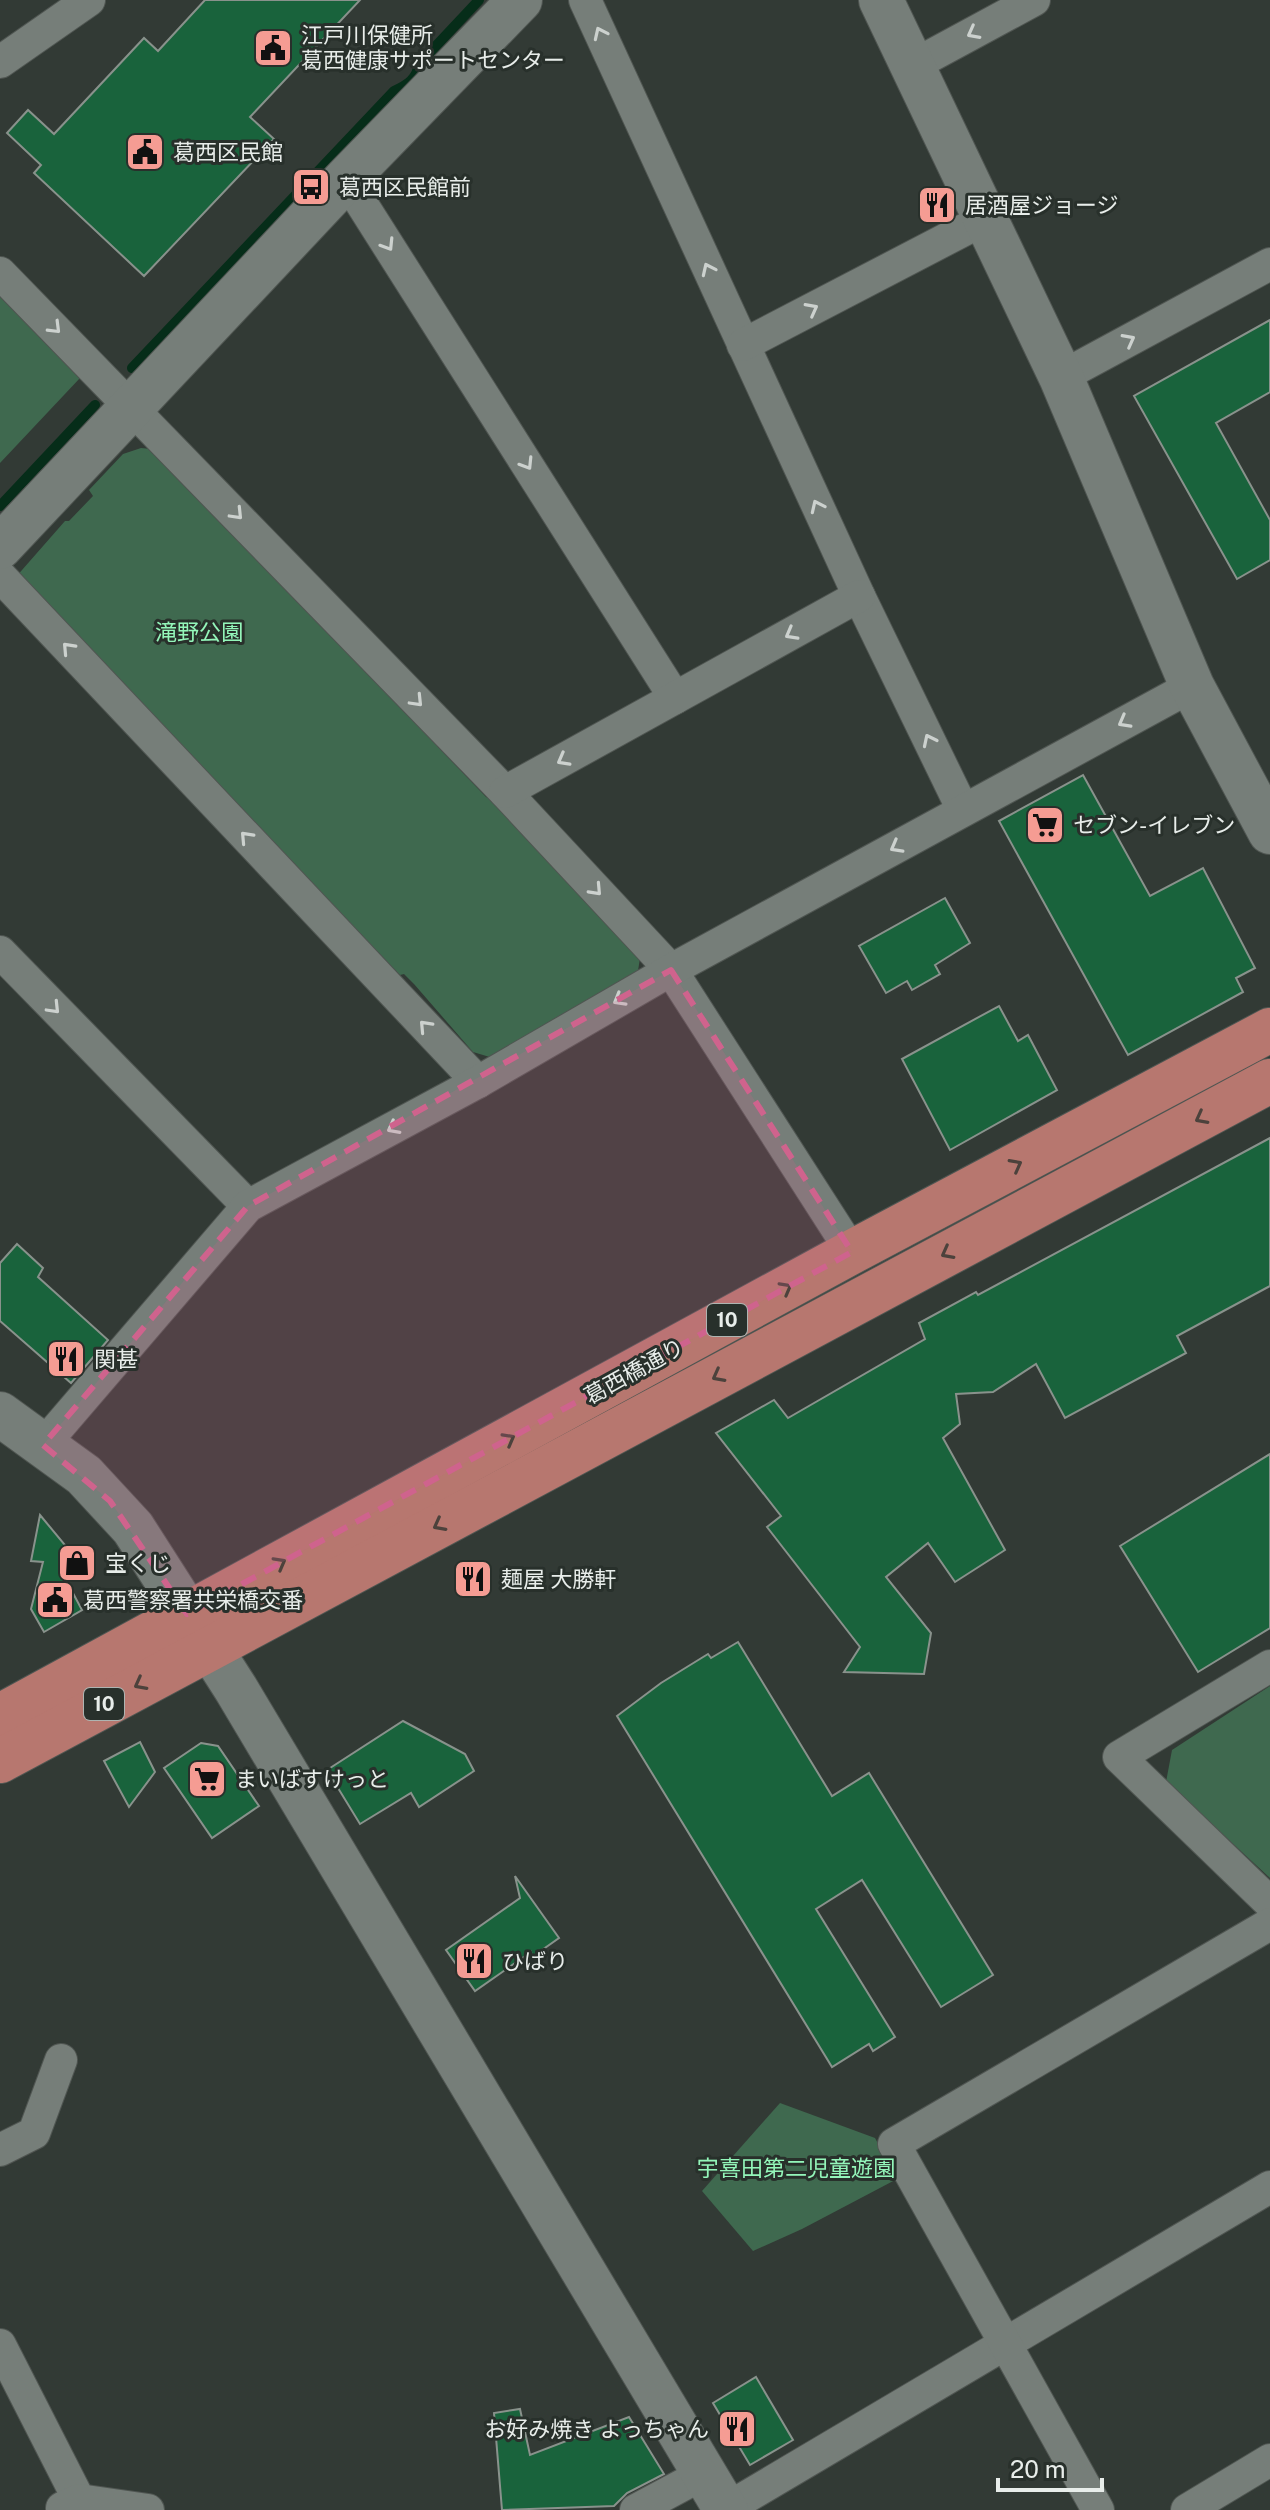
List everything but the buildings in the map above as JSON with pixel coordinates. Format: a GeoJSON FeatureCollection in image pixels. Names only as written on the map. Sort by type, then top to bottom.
{"type":"FeatureCollection","features":[{"type":"Feature","properties":{"kind":"main road","name":"葛西橋通り"},"geometry":{"type":"LineString","coordinates":[[0,1761],[198,1631],[852,1252],[1270,1030]]}},
{"type":"Feature","properties":{"kind":"main road","name":"葛西橋通り"},"geometry":{"type":"LineString","coordinates":[[0,1716],[198,1631],[1270,1081]]}},
{"type":"Feature","properties":{"kind":"street"},"geometry":{"type":"LineString","coordinates":[[0,62],[89,0]]}},
{"type":"Feature","properties":{"kind":"street"},"geometry":{"type":"LineString","coordinates":[[0,547],[134,408],[346,179],[520,0]]}},
{"type":"Feature","properties":{"kind":"street"},"geometry":{"type":"LineString","coordinates":[[585,0],[859,596],[963,810]]}},
{"type":"Feature","properties":{"kind":"street"},"geometry":{"type":"LineString","coordinates":[[881,0],[1061,377],[1192,686],[1270,832]]}},
{"type":"Feature","properties":{"kind":"street"},"geometry":{"type":"LineString","coordinates":[[912,66],[1034,0]]}},
{"type":"Feature","properties":{"kind":"street"},"geometry":{"type":"LineString","coordinates":[[346,179],[675,698]]}},
{"type":"Feature","properties":{"kind":"street"},"geometry":{"type":"LineString","coordinates":[[743,345],[985,219]]}},
{"type":"Feature","properties":{"kind":"street"},"geometry":{"type":"LineString","coordinates":[[1061,377],[1270,264]]}},
{"type":"Feature","properties":{"kind":"street"},"geometry":{"type":"LineString","coordinates":[[0,273],[505,792],[671,970],[852,1252]]}},
{"type":"Feature","properties":{"kind":"street"},"geometry":{"type":"LineString","coordinates":[[0,576],[478,1082]]}},
{"type":"Feature","properties":{"kind":"street"},"geometry":{"type":"LineString","coordinates":[[505,792],[859,596]]}},
{"type":"Feature","properties":{"kind":"street"},"geometry":{"type":"LineString","coordinates":[[43,1445],[248,1206],[478,1082],[671,970],[1192,686]]}},
{"type":"Feature","properties":{"kind":"street"},"geometry":{"type":"LineString","coordinates":[[0,952],[248,1206]]}},
{"type":"Feature","properties":{"kind":"street"},"geometry":{"type":"LineString","coordinates":[[0,1414],[84,1475],[133,1528],[719,2497]]}},
{"type":"Feature","properties":{"kind":"street"},"geometry":{"type":"LineString","coordinates":[[1270,1666],[1119,1757],[1270,1903]]}},
{"type":"Feature","properties":{"kind":"street"},"geometry":{"type":"LineString","coordinates":[[1098,2510],[894,2144],[1270,1924]]}},
{"type":"Feature","properties":{"kind":"street"},"geometry":{"type":"LineString","coordinates":[[0,2150],[34,2133],[61,2060]]}},
{"type":"Feature","properties":{"kind":"street"},"geometry":{"type":"LineString","coordinates":[[636,2510],[719,2497],[1006,2345],[1270,2187]]}},
{"type":"Feature","properties":{"kind":"street"},"geometry":{"type":"LineString","coordinates":[[0,2345],[69,2505],[148,2510]]}},
{"type":"Feature","properties":{"kind":"street"},"geometry":{"type":"LineString","coordinates":[[1187,2510],[1270,2460]]}},
{"type":"Feature","properties":{"kind":"highlighted area"},"geometry":{"type":"Polygon","coordinates":[[[671,970],[852,1252],[187,1614],[110,1501],[43,1445],[248,1206],[671,970]]]}},
{"type":"Feature","properties":{"kind":"green space"},"geometry":{"type":"Polygon","coordinates":[[[0,294],[80,378],[0,463],[0,294]]]}},
{"type":"Feature","properties":{"kind":"green space","name":"滝野公園"},"geometry":{"type":"Polygon","coordinates":[[[141,448],[151,449],[339,644],[350,649],[442,739],[438,747],[486,797],[521,811],[525,837],[586,901],[641,952],[637,977],[493,1058],[473,1052],[414,984],[404,974],[400,975],[15,578],[65,521],[69,521],[93,496],[89,490],[123,454],[141,448]]]}},
{"type":"Feature","properties":{"kind":"green space"},"geometry":{"type":"Polygon","coordinates":[[[1270,1686],[1270,1878],[1166,1782],[1172,1750],[1270,1686]]]}},
{"type":"Feature","properties":{"kind":"green space","name":"宇喜田第二児童遊園"},"geometry":{"type":"Polygon","coordinates":[[[780,2103],[875,2138],[897,2179],[753,2251],[702,2191],[780,2103]]]}},
{"type":"Feature","properties":{"kind":"waterway"},"geometry":{"type":"LineString","coordinates":[[132,368],[394,91],[411,81],[419,64],[479,0]]}},
{"type":"Feature","properties":{"kind":"waterway"},"geometry":{"type":"LineString","coordinates":[[0,506],[95,405]]}},
{"type":"Feature","properties":{"kind":"place","name":"江戸川保健所 葛西健康サポートセンター"},"geometry":{"type":"Point","coordinates":[273,48]}},
{"type":"Feature","properties":{"kind":"place","name":"葛西区民館"},"geometry":{"type":"Point","coordinates":[145,152]}},
{"type":"Feature","properties":{"kind":"place","name":"葛西区民館前"},"geometry":{"type":"Point","coordinates":[311,187]}},
{"type":"Feature","properties":{"kind":"place","name":"居酒屋ジョージ"},"geometry":{"type":"Point","coordinates":[937,205]}},
{"type":"Feature","properties":{"kind":"place","name":"セブン-イレブン"},"geometry":{"type":"Point","coordinates":[1045,825]}},
{"type":"Feature","properties":{"kind":"place","name":"関甚"},"geometry":{"type":"Point","coordinates":[66,1359]}},
{"type":"Feature","properties":{"kind":"place","name":"宝くじ"},"geometry":{"type":"Point","coordinates":[77,1563]}},
{"type":"Feature","properties":{"kind":"place","name":"麺屋 大勝軒"},"geometry":{"type":"Point","coordinates":[473,1579]}},
{"type":"Feature","properties":{"kind":"place","name":"葛西警察署共栄橋交番"},"geometry":{"type":"Point","coordinates":[55,1600]}},
{"type":"Feature","properties":{"kind":"place","name":"まいばすけっと"},"geometry":{"type":"Point","coordinates":[207,1779]}},
{"type":"Feature","properties":{"kind":"place","name":"ひばり"},"geometry":{"type":"Point","coordinates":[474,1961]}},
{"type":"Feature","properties":{"kind":"place","name":"お好み焼き よっちゃん"},"geometry":{"type":"Point","coordinates":[737,2429]}}]}
